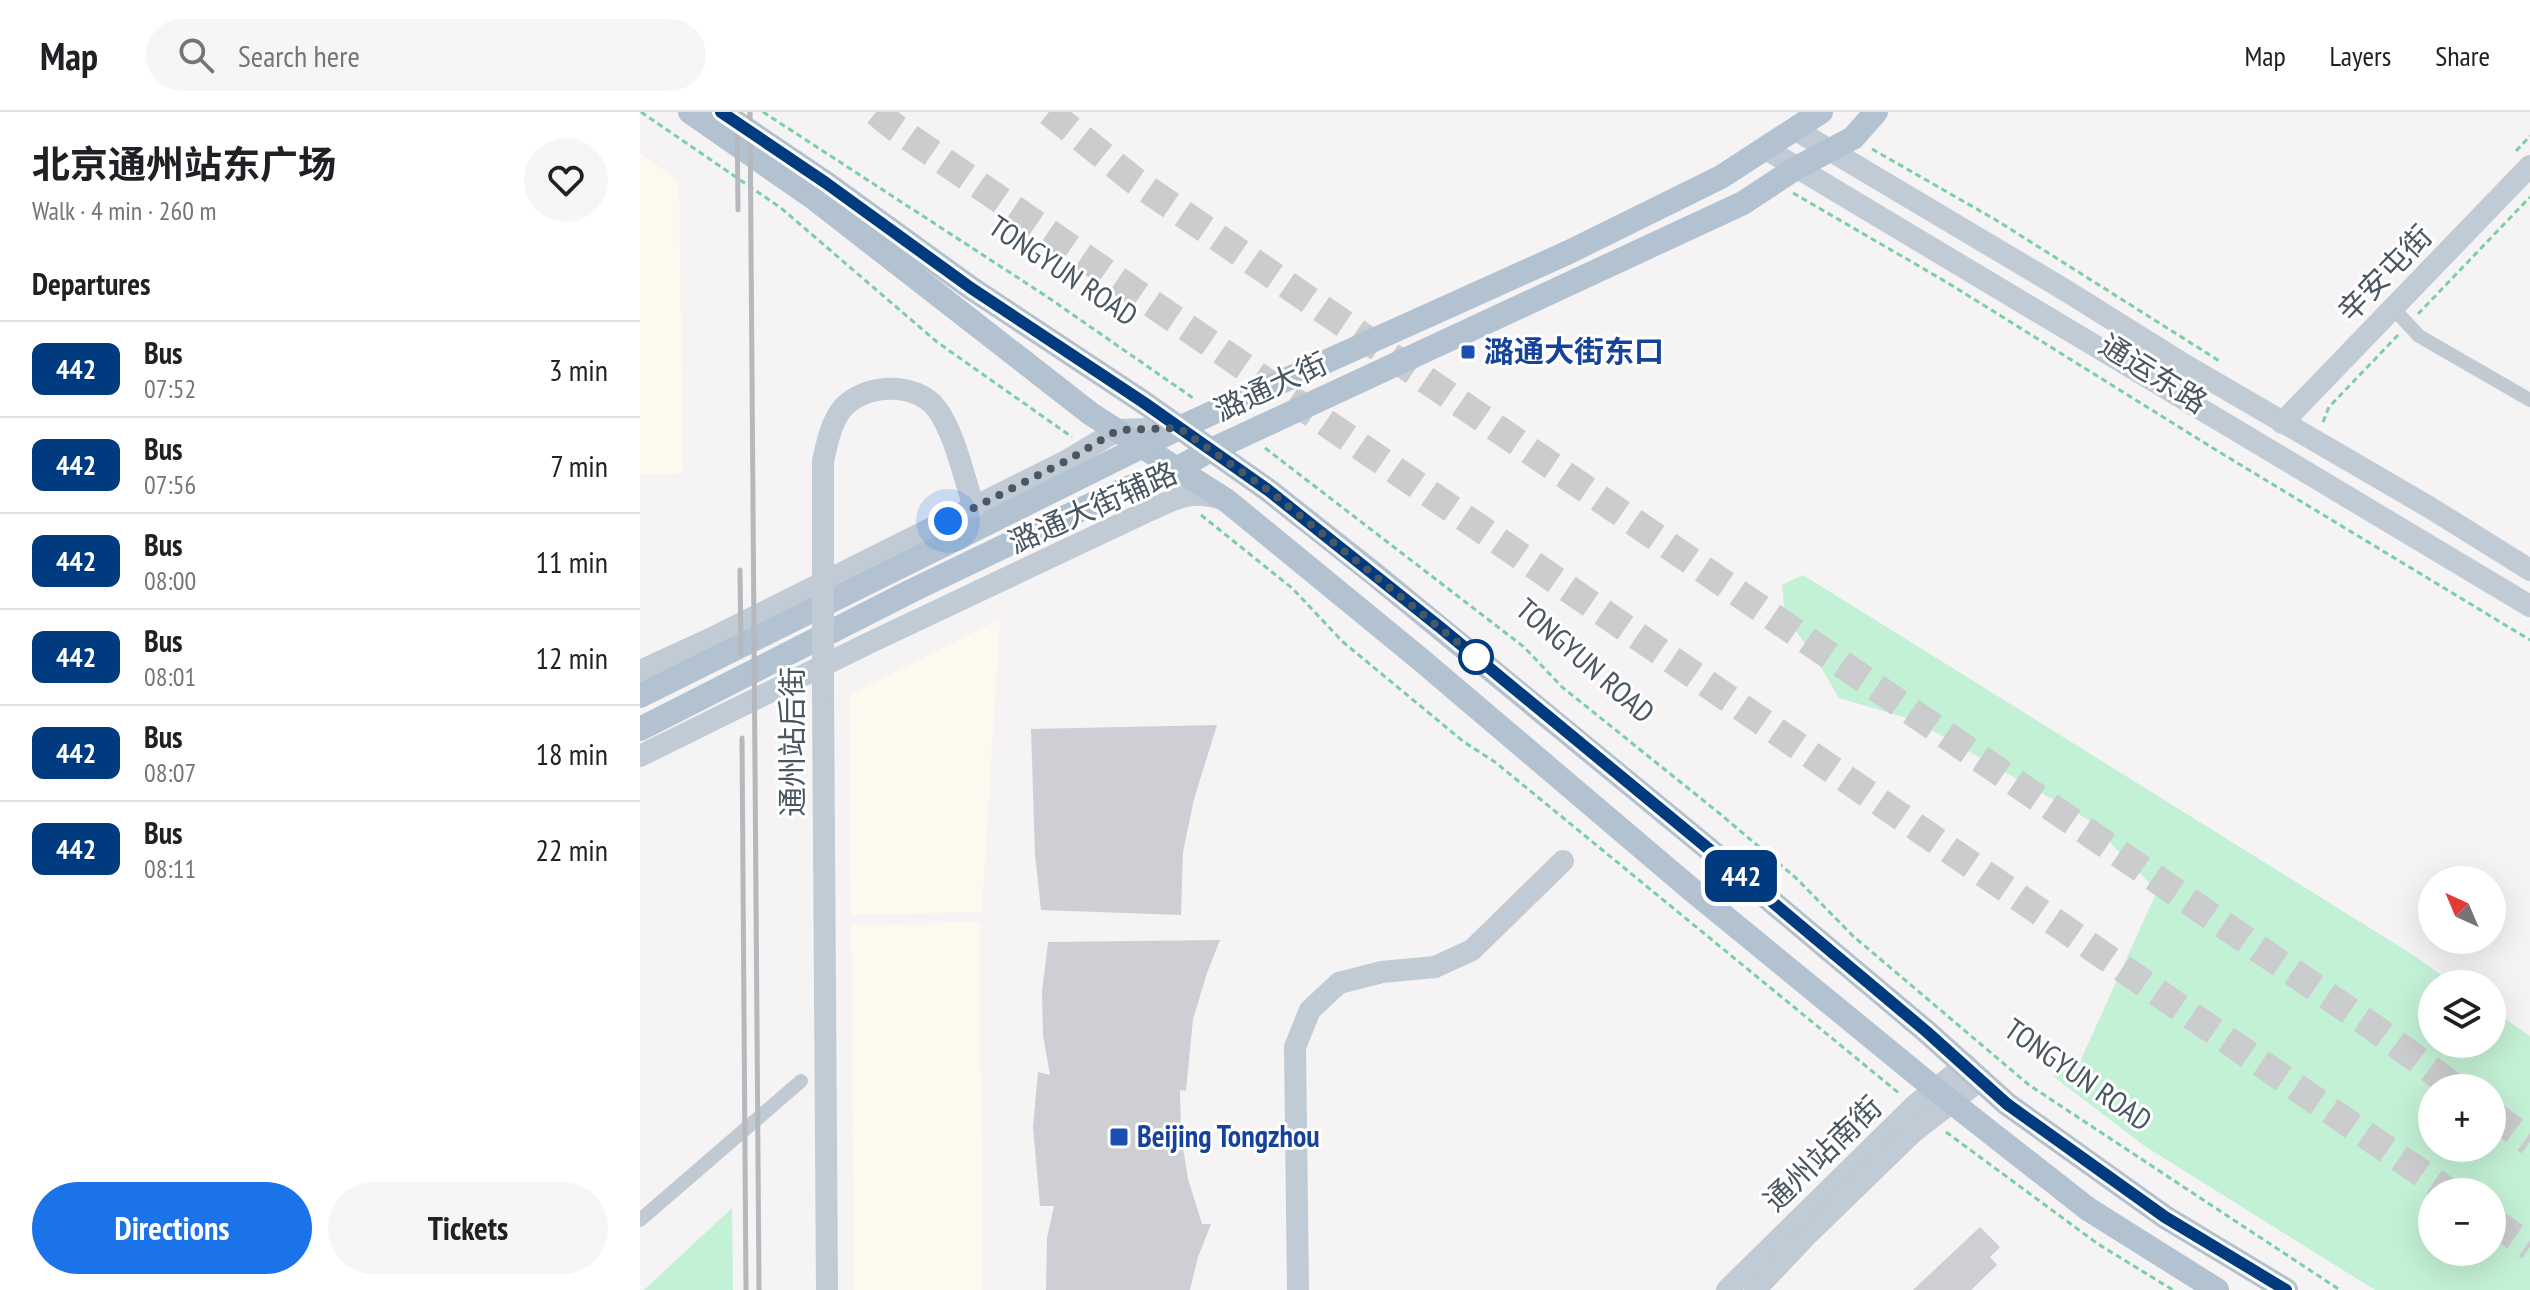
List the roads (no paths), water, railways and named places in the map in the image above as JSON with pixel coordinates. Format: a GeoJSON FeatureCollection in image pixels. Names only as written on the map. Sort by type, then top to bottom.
{"type":"FeatureCollection","features":[{"type":"Feature","properties":{"kind":"main road"},"geometry":{"type":"LineString","coordinates":[[690,112],[815,199],[1091,414],[1226,500],[1432,669],[1692,890],[1944,1096],[2088,1209],[2217,1290]]}},
{"type":"Feature","properties":{"kind":"main road","name":"TONGYUN ROAD"},"geometry":{"type":"LineString","coordinates":[[721,112],[971,288],[1268,490],[1418,609],[1733,869],[2007,1104],[2165,1217],[2286,1290]]}},
{"type":"Feature","properties":{"kind":"main road","name":"潞通大街"},"geometry":{"type":"LineString","coordinates":[[640,696],[1179,428],[1569,252],[1721,177],[1821,112]]}},
{"type":"Feature","properties":{"kind":"main road","name":"潞通大街"},"geometry":{"type":"LineString","coordinates":[[640,729],[911,591],[1111,495],[1178,468],[1743,203],[1796,168],[1853,138],[1876,112]]}},
{"type":"Feature","properties":{"kind":"street","name":"通运东路"},"geometry":{"type":"LineString","coordinates":[[1796,130],[2065,290],[2290,416],[2530,570]]}},
{"type":"Feature","properties":{"kind":"street","name":"通运东路"},"geometry":{"type":"LineString","coordinates":[[1766,149],[2530,606]]}},
{"type":"Feature","properties":{"kind":"street","name":"辛安屯街"},"geometry":{"type":"LineString","coordinates":[[2290,416],[2530,166]]}},
{"type":"Feature","properties":{"kind":"street"},"geometry":{"type":"LineString","coordinates":[[2393,308],[2419,336],[2530,400]]}},
{"type":"Feature","properties":{"kind":"street","name":"通州站后街"},"geometry":{"type":"LineString","coordinates":[[827,1290],[823,461],[830,432],[843,407],[866,393],[890,388],[915,393],[935,406],[947,427],[974,507]]}},
{"type":"Feature","properties":{"kind":"street","name":"潞通大街辅路"},"geometry":{"type":"LineString","coordinates":[[640,671],[974,507],[1118,430],[1179,428]]}},
{"type":"Feature","properties":{"kind":"street","name":"潞通大街辅路"},"geometry":{"type":"LineString","coordinates":[[640,756],[869,643],[1179,497],[1203,493],[1226,500]]}},
{"type":"Feature","properties":{"kind":"street"},"geometry":{"type":"LineString","coordinates":[[1298,1290],[1295,1047],[1310,1010],[1339,983],[1382,972],[1435,967],[1472,950],[1563,861]]}},
{"type":"Feature","properties":{"kind":"street","name":"通州站南街"},"geometry":{"type":"LineString","coordinates":[[1727,1290],[1923,1113],[1973,1072]]}},
{"type":"Feature","properties":{"kind":"street"},"geometry":{"type":"LineString","coordinates":[[640,1220],[801,1081]]}},
{"type":"Feature","properties":{"kind":"street","name":"通州站南街"},"geometry":{"type":"LineString","coordinates":[[1755,1290],[1902,1143],[1923,1113]]}},
{"type":"Feature","properties":{"kind":"tunnel"},"geometry":{"type":"LineString","coordinates":[[876,112],[2429,1178]]}},
{"type":"Feature","properties":{"kind":"tunnel"},"geometry":{"type":"LineString","coordinates":[[1049,112],[1135,181],[2373,1027],[2437,1074]]}},
{"type":"Feature","properties":{"kind":"tunnel"},"geometry":{"type":"LineString","coordinates":[[2506,1124],[2530,1142]]}},
{"type":"Feature","properties":{"kind":"tunnel"},"geometry":{"type":"LineString","coordinates":[[2506,1231],[2530,1247]]}},
{"type":"Feature","properties":{"kind":"railway"},"geometry":{"type":"LineString","coordinates":[[737,112],[738,210]]}},
{"type":"Feature","properties":{"kind":"railway"},"geometry":{"type":"LineString","coordinates":[[750,112],[759,1290]]}},
{"type":"Feature","properties":{"kind":"railway"},"geometry":{"type":"LineString","coordinates":[[740,570],[741,654]]}},
{"type":"Feature","properties":{"kind":"railway"},"geometry":{"type":"LineString","coordinates":[[742,738],[746,1290]]}},
{"type":"Feature","properties":{"kind":"place","name":"潞通大街东口"},"geometry":{"type":"Point","coordinates":[1468,352]}},
{"type":"Feature","properties":{"kind":"place","name":"Beijing Tongzhou"},"geometry":{"type":"Point","coordinates":[1119,1137]}}]}
